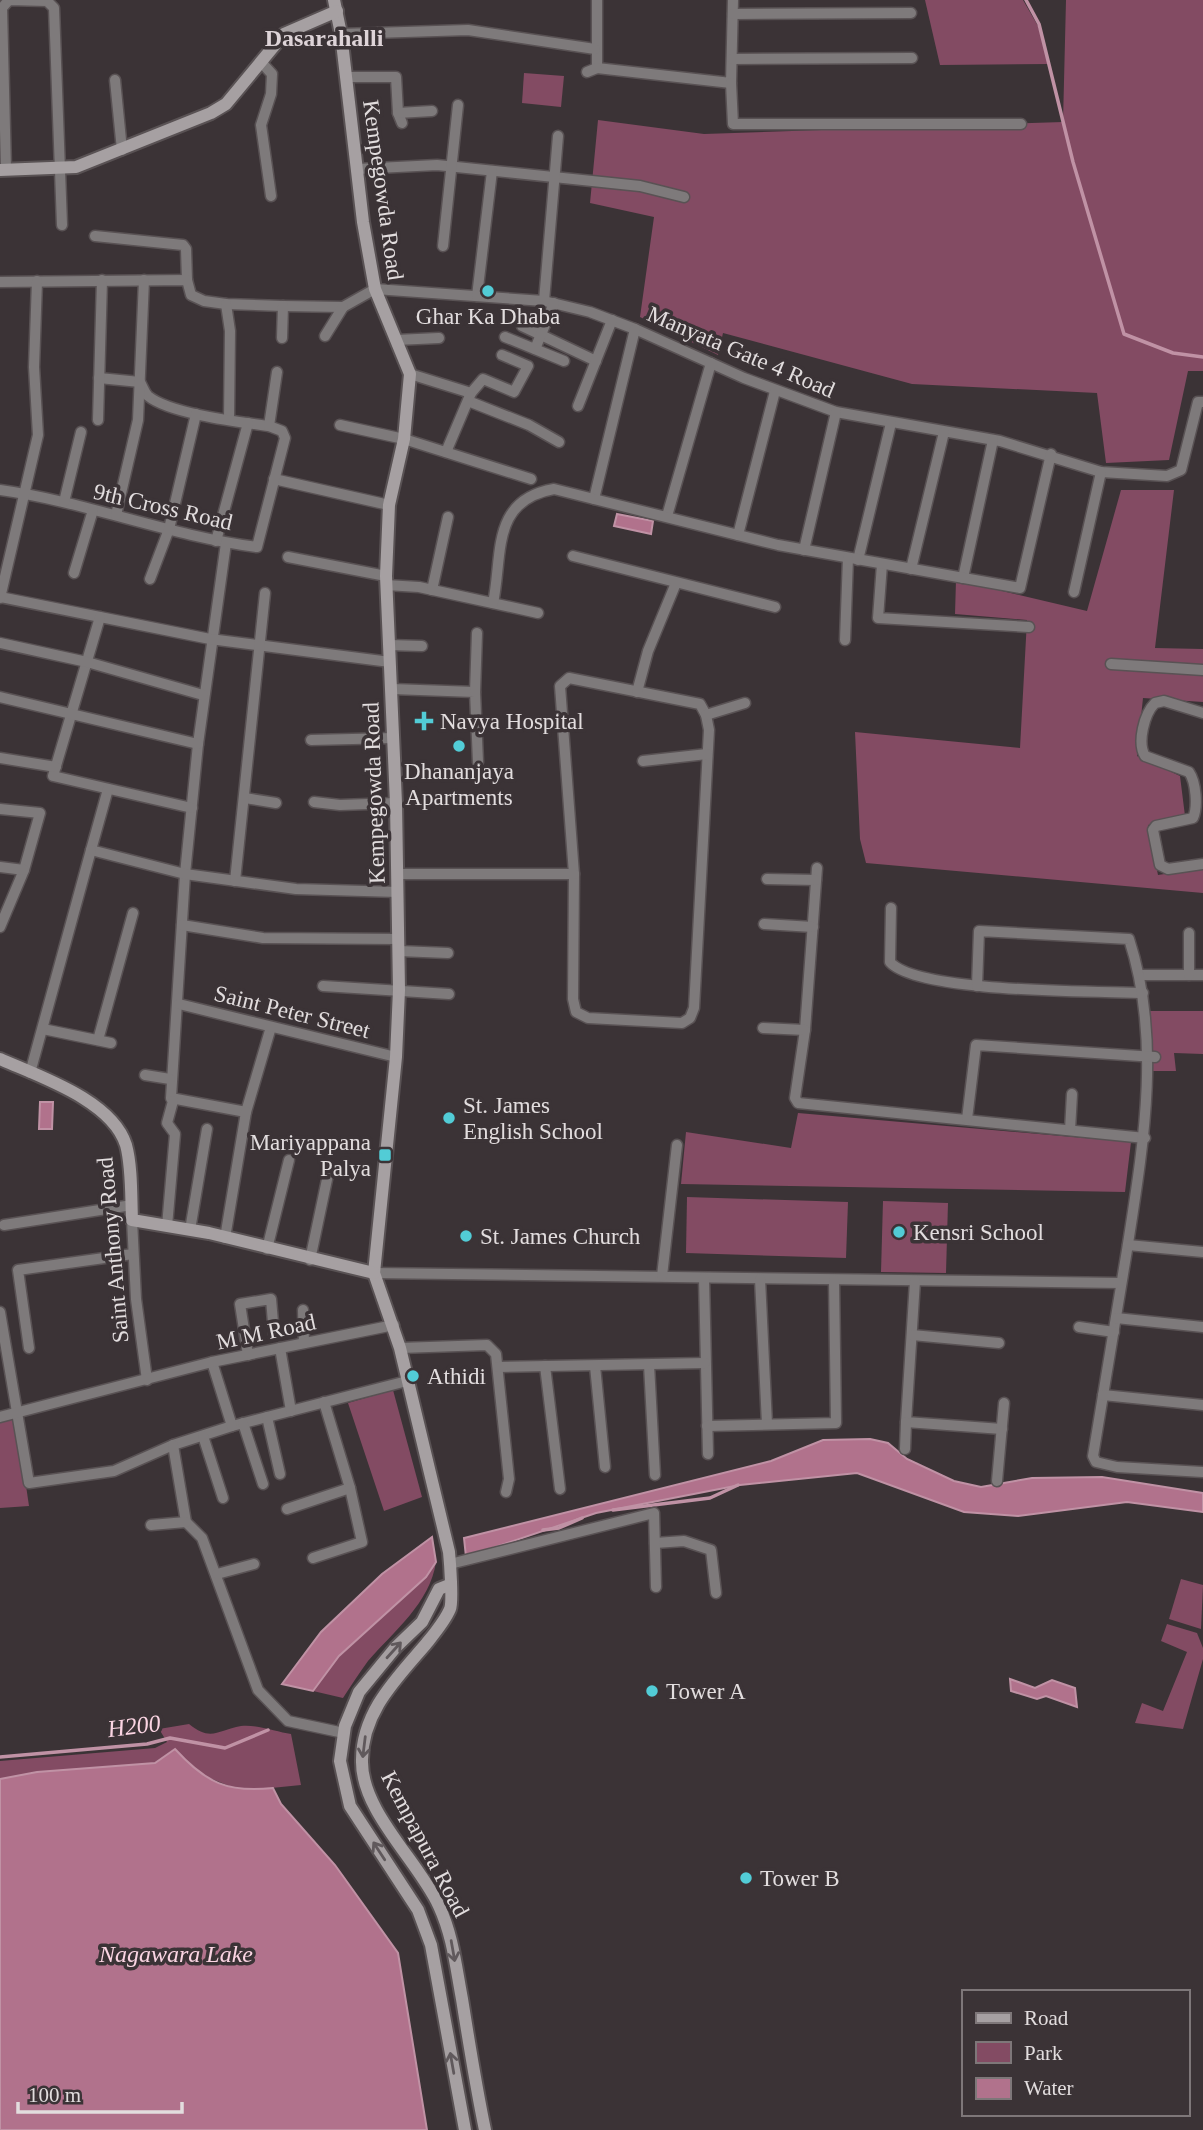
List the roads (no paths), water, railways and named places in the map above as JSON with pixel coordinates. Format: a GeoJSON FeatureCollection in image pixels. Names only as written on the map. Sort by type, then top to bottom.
{"type":"FeatureCollection","features":[{"type":"Feature","properties":{"kind":"street"},"geometry":{"type":"LineString","coordinates":[[62,225],[61,168],[54,8],[47,1],[9,0],[2,8],[3,170],[61,168],[76,167],[122,150],[226,104],[284,34],[336,5]]}},
{"type":"Feature","properties":{"kind":"street"},"geometry":{"type":"LineString","coordinates":[[597,0],[592,70],[732,83]]}},
{"type":"Feature","properties":{"kind":"street"},"geometry":{"type":"LineString","coordinates":[[733,0],[733,124],[1021,124]]}},
{"type":"Feature","properties":{"kind":"street","name":"Kempegowda Road"},"geometry":{"type":"LineString","coordinates":[[336,5],[376,289],[410,374],[404,439],[389,505],[386,581],[397,803],[399,990],[396,1057],[374,1273],[400,1348],[450,1558],[449,1585]]}},
{"type":"Feature","properties":{"kind":"street"},"geometry":{"type":"LineString","coordinates":[[733,14],[911,13]]}},
{"type":"Feature","properties":{"kind":"street"},"geometry":{"type":"LineString","coordinates":[[341,34],[468,30],[595,49]]}},
{"type":"Feature","properties":{"kind":"street"},"geometry":{"type":"LineString","coordinates":[[732,59],[912,58]]}},
{"type":"Feature","properties":{"kind":"street"},"geometry":{"type":"LineString","coordinates":[[261,62],[272,74],[271,94],[261,125],[271,196]]}},
{"type":"Feature","properties":{"kind":"street"},"geometry":{"type":"LineString","coordinates":[[346,77],[396,77],[400,118],[432,111]]}},
{"type":"Feature","properties":{"kind":"street"},"geometry":{"type":"LineString","coordinates":[[115,80],[122,150]]}},
{"type":"Feature","properties":{"kind":"street"},"geometry":{"type":"LineString","coordinates":[[443,246],[458,105]]}},
{"type":"Feature","properties":{"kind":"street"},"geometry":{"type":"LineString","coordinates":[[535,349],[549,302],[558,136]]}},
{"type":"Feature","properties":{"kind":"street"},"geometry":{"type":"LineString","coordinates":[[357,169],[397,165],[452,167],[640,186],[684,197]]}},
{"type":"Feature","properties":{"kind":"street"},"geometry":{"type":"LineString","coordinates":[[477,296],[492,171]]}},
{"type":"Feature","properties":{"kind":"street"},"geometry":{"type":"LineString","coordinates":[[95,236],[183,245],[186,249],[187,280],[191,295],[204,301],[343,307]]}},
{"type":"Feature","properties":{"kind":"street"},"geometry":{"type":"LineString","coordinates":[[98,420],[102,280]]}},
{"type":"Feature","properties":{"kind":"street"},"geometry":{"type":"LineString","coordinates":[[116,515],[138,420],[144,280]]}},
{"type":"Feature","properties":{"kind":"street"},"geometry":{"type":"LineString","coordinates":[[0,282],[187,280]]}},
{"type":"Feature","properties":{"kind":"street"},"geometry":{"type":"LineString","coordinates":[[37,281],[34,367],[38,435],[0,597],[210,639],[390,662]]}},
{"type":"Feature","properties":{"kind":"street"},"geometry":{"type":"LineString","coordinates":[[325,336],[343,307],[376,289]]}},
{"type":"Feature","properties":{"kind":"street","name":"Manyata Gate 4 Road"},"geometry":{"type":"LineString","coordinates":[[376,289],[549,302],[612,320],[775,391],[836,412],[993,440],[1051,454],[1101,472],[1167,476],[1181,470],[1198,402],[1203,402]]}},
{"type":"Feature","properties":{"kind":"street"},"geometry":{"type":"LineString","coordinates":[[226,304],[230,331],[229,419]]}},
{"type":"Feature","properties":{"kind":"street"},"geometry":{"type":"LineString","coordinates":[[282,338],[283,306]]}},
{"type":"Feature","properties":{"kind":"street"},"geometry":{"type":"LineString","coordinates":[[578,406],[612,320]]}},
{"type":"Feature","properties":{"kind":"street"},"geometry":{"type":"LineString","coordinates":[[522,326],[596,361]]}},
{"type":"Feature","properties":{"kind":"street"},"geometry":{"type":"LineString","coordinates":[[594,499],[635,329]]}},
{"type":"Feature","properties":{"kind":"street"},"geometry":{"type":"LineString","coordinates":[[505,337],[564,361]]}},
{"type":"Feature","properties":{"kind":"street"},"geometry":{"type":"LineString","coordinates":[[396,340],[439,338]]}},
{"type":"Feature","properties":{"kind":"street"},"geometry":{"type":"LineString","coordinates":[[446,452],[469,397],[483,379],[514,392],[528,366],[502,355]]}},
{"type":"Feature","properties":{"kind":"street"},"geometry":{"type":"LineString","coordinates":[[667,516],[711,363]]}},
{"type":"Feature","properties":{"kind":"street"},"geometry":{"type":"LineString","coordinates":[[269,426],[276,372]]}},
{"type":"Feature","properties":{"kind":"street"},"geometry":{"type":"LineString","coordinates":[[410,374],[469,397],[559,442]]}},
{"type":"Feature","properties":{"kind":"street"},"geometry":{"type":"LineString","coordinates":[[99,378],[141,382]]}},
{"type":"Feature","properties":{"kind":"street"},"geometry":{"type":"LineString","coordinates":[[141,382],[145,394],[153,399],[196,414],[269,426],[285,434],[274,479],[389,505]]}},
{"type":"Feature","properties":{"kind":"street"},"geometry":{"type":"LineString","coordinates":[[738,535],[775,391]]}},
{"type":"Feature","properties":{"kind":"street"},"geometry":{"type":"LineString","coordinates":[[804,550],[836,412]]}},
{"type":"Feature","properties":{"kind":"street"},"geometry":{"type":"LineString","coordinates":[[150,579],[169,529],[196,414]]}},
{"type":"Feature","properties":{"kind":"street"},"geometry":{"type":"LineString","coordinates":[[167,1226],[175,1134],[167,1123],[173,1101],[169,1094],[191,808],[221,542],[248,423]]}},
{"type":"Feature","properties":{"kind":"street"},"geometry":{"type":"LineString","coordinates":[[845,640],[853,559],[891,423]]}},
{"type":"Feature","properties":{"kind":"street"},"geometry":{"type":"LineString","coordinates":[[340,425],[404,439],[531,479]]}},
{"type":"Feature","properties":{"kind":"street"},"geometry":{"type":"LineString","coordinates":[[64,502],[81,432]]}},
{"type":"Feature","properties":{"kind":"street"},"geometry":{"type":"LineString","coordinates":[[911,569],[944,432]]}},
{"type":"Feature","properties":{"kind":"street"},"geometry":{"type":"LineString","coordinates":[[963,578],[993,440]]}},
{"type":"Feature","properties":{"kind":"street"},"geometry":{"type":"LineString","coordinates":[[493,603],[502,537],[510,512],[521,500],[535,492],[554,489],[804,550],[1020,588],[1051,454]]}},
{"type":"Feature","properties":{"kind":"street"},"geometry":{"type":"LineString","coordinates":[[1074,592],[1101,472]]}},
{"type":"Feature","properties":{"kind":"street","name":"9th Cross Road"},"geometry":{"type":"LineString","coordinates":[[0,490],[64,502],[221,542],[257,547],[274,479]]}},
{"type":"Feature","properties":{"kind":"street"},"geometry":{"type":"LineString","coordinates":[[74,573],[93,510]]}},
{"type":"Feature","properties":{"kind":"street"},"geometry":{"type":"LineString","coordinates":[[432,590],[448,517]]}},
{"type":"Feature","properties":{"kind":"street"},"geometry":{"type":"LineString","coordinates":[[573,556],[775,607]]}},
{"type":"Feature","properties":{"kind":"street"},"geometry":{"type":"LineString","coordinates":[[288,558],[538,613]]}},
{"type":"Feature","properties":{"kind":"street"},"geometry":{"type":"LineString","coordinates":[[882,564],[878,618],[1029,627]]}},
{"type":"Feature","properties":{"kind":"street"},"geometry":{"type":"LineString","coordinates":[[637,692],[648,651],[676,583]]}},
{"type":"Feature","properties":{"kind":"street"},"geometry":{"type":"LineString","coordinates":[[235,881],[262,647],[265,593]]}},
{"type":"Feature","properties":{"kind":"street"},"geometry":{"type":"LineString","coordinates":[[100,617],[53,776],[191,808]]}},
{"type":"Feature","properties":{"kind":"street"},"geometry":{"type":"LineString","coordinates":[[477,633],[475,692],[478,762]]}},
{"type":"Feature","properties":{"kind":"street"},"geometry":{"type":"LineString","coordinates":[[0,643],[87,662],[204,695]]}},
{"type":"Feature","properties":{"kind":"street"},"geometry":{"type":"LineString","coordinates":[[389,645],[422,646]]}},
{"type":"Feature","properties":{"kind":"street"},"geometry":{"type":"LineString","coordinates":[[1111,664],[1203,670]]}},
{"type":"Feature","properties":{"kind":"street"},"geometry":{"type":"LineString","coordinates":[[569,678],[700,704],[706,715],[707,754],[694,1008],[690,1018],[682,1023],[588,1018],[576,1012],[573,999],[574,874],[561,686],[569,678]]}},
{"type":"Feature","properties":{"kind":"street"},"geometry":{"type":"LineString","coordinates":[[392,689],[475,692]]}},
{"type":"Feature","properties":{"kind":"street"},"geometry":{"type":"LineString","coordinates":[[0,696],[198,744]]}},
{"type":"Feature","properties":{"kind":"street"},"geometry":{"type":"LineString","coordinates":[[1203,713],[1164,701],[1155,703],[1148,714],[1141,747],[1145,756],[1189,772],[1193,778],[1196,812],[1193,818],[1156,826],[1153,830],[1160,864],[1168,869],[1203,864]]}},
{"type":"Feature","properties":{"kind":"street"},"geometry":{"type":"LineString","coordinates":[[706,715],[745,703]]}},
{"type":"Feature","properties":{"kind":"street"},"geometry":{"type":"LineString","coordinates":[[311,740],[394,738]]}},
{"type":"Feature","properties":{"kind":"street"},"geometry":{"type":"LineString","coordinates":[[643,761],[707,754]]}},
{"type":"Feature","properties":{"kind":"street"},"geometry":{"type":"LineString","coordinates":[[0,758],[56,767]]}},
{"type":"Feature","properties":{"kind":"street"},"geometry":{"type":"LineString","coordinates":[[30,1073],[108,789]]}},
{"type":"Feature","properties":{"kind":"street"},"geometry":{"type":"LineString","coordinates":[[244,799],[276,803]]}},
{"type":"Feature","properties":{"kind":"street"},"geometry":{"type":"LineString","coordinates":[[314,802],[340,805],[397,803]]}},
{"type":"Feature","properties":{"kind":"street"},"geometry":{"type":"LineString","coordinates":[[0,809],[40,813],[24,870],[0,927]]}},
{"type":"Feature","properties":{"kind":"street"},"geometry":{"type":"LineString","coordinates":[[91,850],[185,874],[235,881],[296,889],[398,892]]}},
{"type":"Feature","properties":{"kind":"street"},"geometry":{"type":"LineString","coordinates":[[0,867],[24,870]]}},
{"type":"Feature","properties":{"kind":"street"},"geometry":{"type":"LineString","coordinates":[[817,868],[805,1030],[795,1098],[798,1103],[1145,1138]]}},
{"type":"Feature","properties":{"kind":"street"},"geometry":{"type":"LineString","coordinates":[[398,874],[574,874]]}},
{"type":"Feature","properties":{"kind":"street"},"geometry":{"type":"LineString","coordinates":[[767,879],[816,880]]}},
{"type":"Feature","properties":{"kind":"street"},"geometry":{"type":"LineString","coordinates":[[891,908],[889,954],[895,968],[927,978],[977,986],[1143,993]]}},
{"type":"Feature","properties":{"kind":"street"},"geometry":{"type":"LineString","coordinates":[[98,1040],[133,913]]}},
{"type":"Feature","properties":{"kind":"street"},"geometry":{"type":"LineString","coordinates":[[764,924],[813,927]]}},
{"type":"Feature","properties":{"kind":"street"},"geometry":{"type":"LineString","coordinates":[[182,925],[263,938],[399,945],[448,953]]}},
{"type":"Feature","properties":{"kind":"street"},"geometry":{"type":"LineString","coordinates":[[977,986],[979,931],[1129,939],[1141,975],[1151,1057],[1145,1138],[1093,1456],[1096,1462],[1117,1467],[1203,1472]]}},
{"type":"Feature","properties":{"kind":"street"},"geometry":{"type":"LineString","coordinates":[[1189,933],[1189,975]]}},
{"type":"Feature","properties":{"kind":"street"},"geometry":{"type":"LineString","coordinates":[[1141,975],[1203,975]]}},
{"type":"Feature","properties":{"kind":"street"},"geometry":{"type":"LineString","coordinates":[[323,986],[449,994]]}},
{"type":"Feature","properties":{"kind":"street","name":"Saint Peter Street"},"geometry":{"type":"LineString","coordinates":[[178,1004],[396,1057]]}},
{"type":"Feature","properties":{"kind":"street"},"geometry":{"type":"LineString","coordinates":[[225,1238],[246,1112],[271,1027]]}},
{"type":"Feature","properties":{"kind":"street"},"geometry":{"type":"LineString","coordinates":[[43,1028],[111,1043]]}},
{"type":"Feature","properties":{"kind":"street"},"geometry":{"type":"LineString","coordinates":[[763,1028],[805,1030]]}},
{"type":"Feature","properties":{"kind":"street"},"geometry":{"type":"LineString","coordinates":[[967,1119],[976,1045],[1151,1057]]}},
{"type":"Feature","properties":{"kind":"street","name":"Saint Anthony Road"},"geometry":{"type":"LineString","coordinates":[[0,1059],[81,1096],[113,1126],[125,1144],[132,1205],[133,1254],[147,1380]]}},
{"type":"Feature","properties":{"kind":"street"},"geometry":{"type":"LineString","coordinates":[[145,1075],[170,1079]]}},
{"type":"Feature","properties":{"kind":"street"},"geometry":{"type":"LineString","coordinates":[[1070,1130],[1072,1094]]}},
{"type":"Feature","properties":{"kind":"street"},"geometry":{"type":"LineString","coordinates":[[173,1101],[246,1112]]}},
{"type":"Feature","properties":{"kind":"street"},"geometry":{"type":"LineString","coordinates":[[190,1230],[207,1129]]}},
{"type":"Feature","properties":{"kind":"street"},"geometry":{"type":"LineString","coordinates":[[662,1276],[677,1145]]}},
{"type":"Feature","properties":{"kind":"street"},"geometry":{"type":"LineString","coordinates":[[267,1249],[289,1160]]}},
{"type":"Feature","properties":{"kind":"street"},"geometry":{"type":"LineString","coordinates":[[310,1260],[329,1170]]}},
{"type":"Feature","properties":{"kind":"street"},"geometry":{"type":"LineString","coordinates":[[4,1225],[132,1205]]}},
{"type":"Feature","properties":{"kind":"street"},"geometry":{"type":"LineString","coordinates":[[132,1220],[190,1230],[374,1273],[1121,1283]]}},
{"type":"Feature","properties":{"kind":"street"},"geometry":{"type":"LineString","coordinates":[[1128,1245],[1203,1252]]}},
{"type":"Feature","properties":{"kind":"street"},"geometry":{"type":"LineString","coordinates":[[29,1348],[18,1270],[133,1254]]}},
{"type":"Feature","properties":{"kind":"street"},"geometry":{"type":"LineString","coordinates":[[704,1278],[708,1454]]}},
{"type":"Feature","properties":{"kind":"street"},"geometry":{"type":"LineString","coordinates":[[760,1279],[766,1424]]}},
{"type":"Feature","properties":{"kind":"street"},"geometry":{"type":"LineString","coordinates":[[708,1426],[835,1423],[834,1280]]}},
{"type":"Feature","properties":{"kind":"street"},"geometry":{"type":"LineString","coordinates":[[905,1449],[915,1281]]}},
{"type":"Feature","properties":{"kind":"street"},"geometry":{"type":"LineString","coordinates":[[248,1355],[240,1304],[271,1299],[274,1334]]}},
{"type":"Feature","properties":{"kind":"street"},"geometry":{"type":"LineString","coordinates":[[303,1310],[304,1343]]}},
{"type":"Feature","properties":{"kind":"street"},"geometry":{"type":"LineString","coordinates":[[0,1318],[4,1371],[17,1413],[29,1483],[114,1471],[173,1445],[232,1426],[407,1381]]}},
{"type":"Feature","properties":{"kind":"street"},"geometry":{"type":"LineString","coordinates":[[1116,1318],[1203,1326]]}},
{"type":"Feature","properties":{"kind":"street","name":"M M Road"},"geometry":{"type":"LineString","coordinates":[[0,1417],[212,1362],[394,1325]]}},
{"type":"Feature","properties":{"kind":"street"},"geometry":{"type":"LineString","coordinates":[[1079,1327],[1114,1332]]}},
{"type":"Feature","properties":{"kind":"street"},"geometry":{"type":"LineString","coordinates":[[912,1335],[999,1343]]}},
{"type":"Feature","properties":{"kind":"street"},"geometry":{"type":"LineString","coordinates":[[400,1348],[487,1345],[496,1354],[509,1479],[506,1492]]}},
{"type":"Feature","properties":{"kind":"street"},"geometry":{"type":"LineString","coordinates":[[281,1348],[291,1410]]}},
{"type":"Feature","properties":{"kind":"street"},"geometry":{"type":"LineString","coordinates":[[212,1362],[232,1426]]}},
{"type":"Feature","properties":{"kind":"street"},"geometry":{"type":"LineString","coordinates":[[498,1367],[705,1363]]}},
{"type":"Feature","properties":{"kind":"street"},"geometry":{"type":"LineString","coordinates":[[649,1365],[655,1475]]}},
{"type":"Feature","properties":{"kind":"street"},"geometry":{"type":"LineString","coordinates":[[545,1366],[560,1489]]}},
{"type":"Feature","properties":{"kind":"street"},"geometry":{"type":"LineString","coordinates":[[595,1366],[605,1467]]}},
{"type":"Feature","properties":{"kind":"street"},"geometry":{"type":"LineString","coordinates":[[1103,1395],[1203,1405]]}},
{"type":"Feature","properties":{"kind":"street"},"geometry":{"type":"LineString","coordinates":[[313,1558],[362,1542],[350,1488],[324,1402]]}},
{"type":"Feature","properties":{"kind":"street"},"geometry":{"type":"LineString","coordinates":[[997,1481],[1004,1404]]}},
{"type":"Feature","properties":{"kind":"street"},"geometry":{"type":"LineString","coordinates":[[267,1417],[280,1474]]}},
{"type":"Feature","properties":{"kind":"street"},"geometry":{"type":"LineString","coordinates":[[906,1422],[1002,1429]]}},
{"type":"Feature","properties":{"kind":"street"},"geometry":{"type":"LineString","coordinates":[[243,1423],[262,1484]]}},
{"type":"Feature","properties":{"kind":"street"},"geometry":{"type":"LineString","coordinates":[[204,1436],[223,1498]]}},
{"type":"Feature","properties":{"kind":"street"},"geometry":{"type":"LineString","coordinates":[[173,1445],[186,1522],[202,1538],[258,1690],[288,1721],[344,1733]]}},
{"type":"Feature","properties":{"kind":"street"},"geometry":{"type":"LineString","coordinates":[[287,1509],[350,1488]]}},
{"type":"Feature","properties":{"kind":"street"},"geometry":{"type":"LineString","coordinates":[[450,1558],[654,1513],[656,1587]]}},
{"type":"Feature","properties":{"kind":"street"},"geometry":{"type":"LineString","coordinates":[[151,1525],[186,1522]]}},
{"type":"Feature","properties":{"kind":"street"},"geometry":{"type":"LineString","coordinates":[[655,1543],[684,1541],[711,1550],[716,1593]]}},
{"type":"Feature","properties":{"kind":"street"},"geometry":{"type":"LineString","coordinates":[[217,1574],[254,1564]]}},
{"type":"Feature","properties":{"kind":"street","name":"Kempapura Road"},"geometry":{"type":"LineString","coordinates":[[465,2130],[431,1945],[418,1910],[350,1806],[340,1761],[344,1733],[359,1692],[396,1647],[422,1622],[439,1589],[449,1585],[453,1593],[451,1609],[378,1702],[366,1730],[362,1762],[364,1779],[376,1807],[439,1905],[452,1940],[485,2130]]}},
{"type":"Feature","properties":{"kind":"water"},"geometry":{"type":"Polygon","coordinates":[[[617,514],[653,521],[651,534],[614,526],[617,514]]]}},
{"type":"Feature","properties":{"kind":"water"},"geometry":{"type":"Polygon","coordinates":[[[40,1102],[53,1102],[52,1129],[39,1129],[40,1102]]]}},
{"type":"Feature","properties":{"kind":"water"},"geometry":{"type":"Polygon","coordinates":[[[870,1439],[888,1443],[907,1459],[954,1481],[981,1487],[1032,1478],[1102,1477],[1203,1493],[1203,1512],[1127,1502],[1018,1516],[964,1512],[857,1473],[740,1485],[596,1513],[466,1557],[464,1538],[771,1461],[823,1440],[870,1439]]]}},
{"type":"Feature","properties":{"kind":"water"},"geometry":{"type":"Polygon","coordinates":[[[432,1537],[436,1562],[426,1577],[339,1656],[313,1691],[282,1684],[321,1632],[382,1574],[432,1537]]]}},
{"type":"Feature","properties":{"kind":"water"},"geometry":{"type":"Polygon","coordinates":[[[1010,1679],[1035,1688],[1052,1680],[1075,1688],[1077,1707],[1046,1696],[1037,1699],[1011,1691],[1010,1679]]]}},
{"type":"Feature","properties":{"kind":"water","name":"Nagawara Lake"},"geometry":{"type":"Polygon","coordinates":[[[175,1749],[197,1770],[219,1783],[243,1789],[273,1788],[281,1804],[335,1865],[398,1953],[427,2130],[0,2130],[0,1779],[37,1772],[155,1763],[175,1749]]]}},
{"type":"Feature","properties":{"kind":"waterway"},"geometry":{"type":"LineString","coordinates":[[1026,0],[1039,24],[1073,162],[1124,334],[1173,353],[1203,357]]}},
{"type":"Feature","properties":{"kind":"waterway"},"geometry":{"type":"LineString","coordinates":[[613,1510],[710,1498],[738,1485]]}},
{"type":"Feature","properties":{"kind":"waterway"},"geometry":{"type":"LineString","coordinates":[[543,1530],[559,1528],[582,1518]]}},
{"type":"Feature","properties":{"kind":"waterway","name":"H200"},"geometry":{"type":"LineString","coordinates":[[0,1757],[147,1744],[170,1738],[225,1748],[268,1730]]}},
{"type":"Feature","properties":{"kind":"place","name":"Ghar Ka Dhaba"},"geometry":{"type":"Point","coordinates":[488,291]}},
{"type":"Feature","properties":{"kind":"place","name":"Navya Hospital"},"geometry":{"type":"Point","coordinates":[424,721]}},
{"type":"Feature","properties":{"kind":"place","name":"Dhananjaya Apartments"},"geometry":{"type":"Point","coordinates":[459,746]}},
{"type":"Feature","properties":{"kind":"place","name":"St. James English School"},"geometry":{"type":"Point","coordinates":[449,1118]}},
{"type":"Feature","properties":{"kind":"place","name":"Mariyappana Palya"},"geometry":{"type":"Point","coordinates":[385,1155]}},
{"type":"Feature","properties":{"kind":"place","name":"Kensri School"},"geometry":{"type":"Point","coordinates":[899,1232]}},
{"type":"Feature","properties":{"kind":"place","name":"St. James Church"},"geometry":{"type":"Point","coordinates":[466,1236]}},
{"type":"Feature","properties":{"kind":"place","name":"Athidi"},"geometry":{"type":"Point","coordinates":[413,1376]}},
{"type":"Feature","properties":{"kind":"place","name":"Tower A"},"geometry":{"type":"Point","coordinates":[652,1691]}},
{"type":"Feature","properties":{"kind":"place","name":"Tower B"},"geometry":{"type":"Point","coordinates":[746,1878]}},
{"type":"Feature","properties":{"kind":"district","name":"Dasarahalli"},"geometry":{"type":"Point","coordinates":[324,38]}}]}
